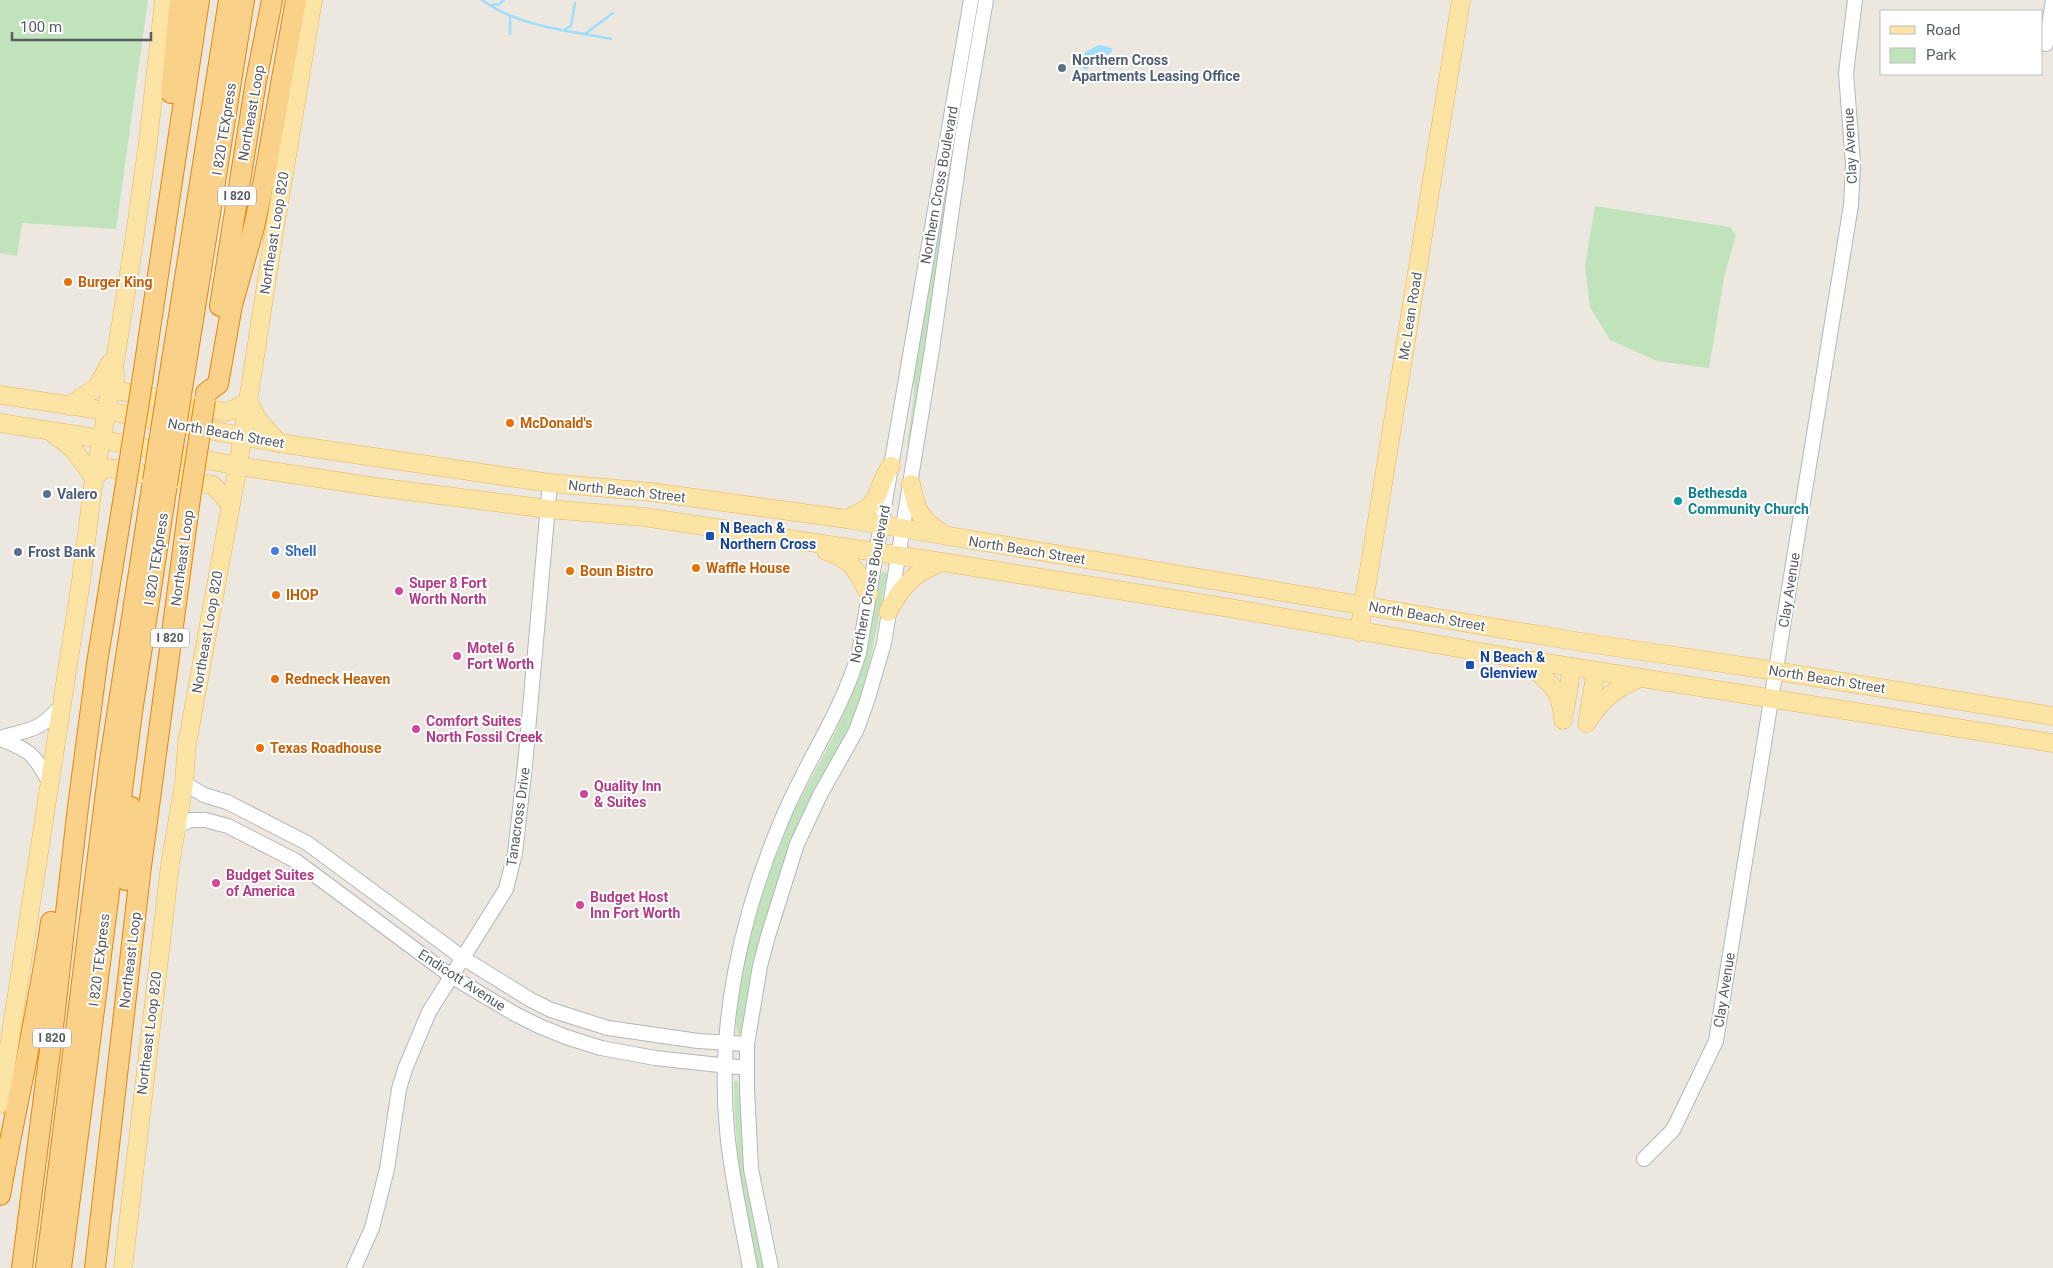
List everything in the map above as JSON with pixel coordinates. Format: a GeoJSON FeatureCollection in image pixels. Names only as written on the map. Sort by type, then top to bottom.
{"type":"FeatureCollection","features":[{"type":"Feature","properties":{"kind":"highway"},"geometry":{"type":"LineString","coordinates":[[157,278],[152,255],[180,0]]}},
{"type":"Feature","properties":{"kind":"highway","name":"I 820"},"geometry":{"type":"LineString","coordinates":[[22,1268],[50,1055],[78,807],[97,663],[143,376],[199,0]]}},
{"type":"Feature","properties":{"kind":"highway"},"geometry":{"type":"LineString","coordinates":[[210,115],[205,97],[220,0]]}},
{"type":"Feature","properties":{"kind":"highway","name":"I 820 TEXpress"},"geometry":{"type":"LineString","coordinates":[[174,394],[210,115],[229,0]]}},
{"type":"Feature","properties":{"kind":"highway","name":"I 820 TEXpress"},"geometry":{"type":"LineString","coordinates":[[46,1268],[110,761],[244,0]]}},
{"type":"Feature","properties":{"kind":"highway","name":"Northeast Loop"},"geometry":{"type":"LineString","coordinates":[[95,1268],[125,996],[163,692],[190,498],[253,100],[272,0]]}},
{"type":"Feature","properties":{"kind":"highway"},"geometry":{"type":"LineString","coordinates":[[206,396],[218,384],[232,305],[254,227],[296,0]]}},
{"type":"Feature","properties":{"kind":"highway","name":"I 820 TEXpress"},"geometry":{"type":"LineString","coordinates":[[61,1268],[160,483]]}},
{"type":"Feature","properties":{"kind":"highway"},"geometry":{"type":"LineString","coordinates":[[125,996],[121,951],[135,752],[132,712]]}},
{"type":"Feature","properties":{"kind":"highway"},"geometry":{"type":"LineString","coordinates":[[0,1195],[30,1036],[45,969],[61,848],[78,807]]}},
{"type":"Feature","properties":{"kind":"main road"},"geometry":{"type":"LineString","coordinates":[[0,1104],[51,785],[94,478],[103,439],[134,242],[164,0]]}},
{"type":"Feature","properties":{"kind":"main road","name":"Northeast Loop 820"},"geometry":{"type":"LineString","coordinates":[[127,1267],[148,1046],[170,865],[184,783],[189,735],[238,466],[313,0]]}},
{"type":"Feature","properties":{"kind":"main road","name":"Mc Lean Road"},"geometry":{"type":"LineString","coordinates":[[1359,632],[1461,0]]}},
{"type":"Feature","properties":{"kind":"main road"},"geometry":{"type":"LineString","coordinates":[[116,352],[115,386],[120,391],[225,412],[233,410],[248,401],[258,420],[279,444]]}},
{"type":"Feature","properties":{"kind":"main road"},"geometry":{"type":"LineString","coordinates":[[69,406],[97,387],[116,352]]}},
{"type":"Feature","properties":{"kind":"main road","name":"North Beach Street"},"geometry":{"type":"LineString","coordinates":[[0,395],[107,411],[279,444],[550,483],[652,492],[847,519],[1364,604],[1580,642],[1776,671],[2053,716]]}},
{"type":"Feature","properties":{"kind":"main road","name":"North Beach Street"},"geometry":{"type":"LineString","coordinates":[[0,424],[103,439],[238,466],[376,488],[548,509],[644,517],[942,562],[1521,659],[2053,743]]}},
{"type":"Feature","properties":{"kind":"main road"},"geometry":{"type":"LineString","coordinates":[[50,432],[74,449],[94,478]]}},
{"type":"Feature","properties":{"kind":"main road"},"geometry":{"type":"LineString","coordinates":[[847,519],[867,508],[874,501],[881,482],[891,466]]}},
{"type":"Feature","properties":{"kind":"main road"},"geometry":{"type":"LineString","coordinates":[[94,478],[102,470],[108,468],[213,485],[230,504]]}},
{"type":"Feature","properties":{"kind":"main road"},"geometry":{"type":"LineString","coordinates":[[911,484],[916,503],[926,523],[949,537]]}},
{"type":"Feature","properties":{"kind":"main road"},"geometry":{"type":"LineString","coordinates":[[795,540],[836,555],[851,563],[857,570],[869,594]]}},
{"type":"Feature","properties":{"kind":"main road"},"geometry":{"type":"LineString","coordinates":[[888,612],[909,581],[924,569],[942,562]]}},
{"type":"Feature","properties":{"kind":"main road"},"geometry":{"type":"LineString","coordinates":[[1521,659],[1547,680],[1557,691],[1561,702],[1563,720],[1572,667]]}},
{"type":"Feature","properties":{"kind":"main road"},"geometry":{"type":"LineString","coordinates":[[1596,671],[1586,723],[1596,707],[1611,692],[1640,678]]}},
{"type":"Feature","properties":{"kind":"street","name":"Northern Cross Boulevard"},"geometry":{"type":"LineString","coordinates":[[750,1268],[734,1188],[727,1128],[725,1066],[727,1024],[740,953],[758,884],[787,807],[836,713],[850,680],[858,653],[971,0]]}},
{"type":"Feature","properties":{"kind":"street","name":"Northern Cross Boulevard"},"geometry":{"type":"LineString","coordinates":[[771,1268],[751,1169],[747,1068],[747,1044],[760,966],[797,844],[820,795],[856,731],[867,702],[880,657],[904,529],[969,96],[986,0]]}},
{"type":"Feature","properties":{"kind":"street","name":"Clay Avenue"},"geometry":{"type":"LineString","coordinates":[[1644,1159],[1673,1130],[1716,1041],[1851,205],[1853,164],[1846,78],[1855,0]]}},
{"type":"Feature","properties":{"kind":"street"},"geometry":{"type":"LineString","coordinates":[[2046,44],[2053,0]]}},
{"type":"Feature","properties":{"kind":"street"},"geometry":{"type":"LineString","coordinates":[[954,94],[969,96]]}},
{"type":"Feature","properties":{"kind":"street","name":"Tanacross Drive"},"geometry":{"type":"LineString","coordinates":[[354,1268],[372,1228],[387,1169],[399,1089],[405,1069],[429,1012],[506,889],[515,853],[526,766],[550,483]]}},
{"type":"Feature","properties":{"kind":"street"},"geometry":{"type":"LineString","coordinates":[[0,738],[35,729],[47,722],[63,704]]}},
{"type":"Feature","properties":{"kind":"street"},"geometry":{"type":"LineString","coordinates":[[0,738],[29,751],[51,785]]}},
{"type":"Feature","properties":{"kind":"street","name":"Endicott Avenue"},"geometry":{"type":"LineString","coordinates":[[184,783],[204,795],[227,802],[307,843],[463,958],[531,1000],[578,1020],[608,1028],[652,1035],[747,1044]]}},
{"type":"Feature","properties":{"kind":"street","name":"Endicott Avenue"},"geometry":{"type":"LineString","coordinates":[[177,826],[191,820],[205,820],[228,826],[296,861],[451,976],[515,1014],[566,1037],[602,1048],[655,1058],[747,1068]]}},
{"type":"Feature","properties":{"kind":"street"},"geometry":{"type":"LineString","coordinates":[[296,861],[307,843]]}},
{"type":"Feature","properties":{"kind":"green space"},"geometry":{"type":"Polygon","coordinates":[[[0,0],[148,0],[116,229],[22,223],[17,256],[0,253],[0,0]]]}},
{"type":"Feature","properties":{"kind":"green space"},"geometry":{"type":"Polygon","coordinates":[[[945,191],[944,223],[912,446],[907,444],[914,396],[914,369],[945,191]]]}},
{"type":"Feature","properties":{"kind":"green space"},"geometry":{"type":"Polygon","coordinates":[[[1595,206],[1730,227],[1736,235],[1724,277],[1709,368],[1657,361],[1610,340],[1590,307],[1585,266],[1595,206]]]}},
{"type":"Feature","properties":{"kind":"green space"},"geometry":{"type":"Polygon","coordinates":[[[884,571],[887,574],[872,653],[862,691],[842,746],[799,831],[776,886],[759,949],[742,1035],[739,1036],[736,1022],[742,972],[751,927],[758,904],[781,838],[848,704],[867,645],[877,585],[884,571]]]}},
{"type":"Feature","properties":{"kind":"green space"},"geometry":{"type":"Polygon","coordinates":[[[736,1080],[738,1082],[745,1161],[767,1268],[756,1268],[740,1175],[734,1106],[734,1082],[736,1080]]]}},
{"type":"Feature","properties":{"kind":"water"},"geometry":{"type":"Polygon","coordinates":[[[1099,45],[1112,48],[1111,53],[1107,55],[1101,51],[1091,56],[1088,69],[1084,69],[1081,63],[1085,52],[1099,45]]]}},
{"type":"Feature","properties":{"kind":"waterway"},"geometry":{"type":"LineString","coordinates":[[482,0],[496,9],[527,22],[611,39]]}},
{"type":"Feature","properties":{"kind":"waterway"},"geometry":{"type":"LineString","coordinates":[[491,5],[499,4],[504,0]]}},
{"type":"Feature","properties":{"kind":"waterway"},"geometry":{"type":"LineString","coordinates":[[565,29],[571,26],[575,3]]}},
{"type":"Feature","properties":{"kind":"waterway"},"geometry":{"type":"LineString","coordinates":[[585,34],[613,13]]}},
{"type":"Feature","properties":{"kind":"waterway"},"geometry":{"type":"LineString","coordinates":[[510,16],[510,34]]}},
{"type":"Feature","properties":{"kind":"place","name":"Northern Cross Apartments Leasing Office"},"geometry":{"type":"Point","coordinates":[1062,68]}},
{"type":"Feature","properties":{"kind":"place","name":"Burger King"},"geometry":{"type":"Point","coordinates":[68,282]}},
{"type":"Feature","properties":{"kind":"place","name":"McDonald's"},"geometry":{"type":"Point","coordinates":[510,423]}},
{"type":"Feature","properties":{"kind":"place","name":"Valero"},"geometry":{"type":"Point","coordinates":[47,494]}},
{"type":"Feature","properties":{"kind":"place","name":"Bethesda Community Church"},"geometry":{"type":"Point","coordinates":[1678,501]}},
{"type":"Feature","properties":{"kind":"place","name":"N Beach & Northern Cross"},"geometry":{"type":"Point","coordinates":[710,536]}},
{"type":"Feature","properties":{"kind":"place","name":"Shell"},"geometry":{"type":"Point","coordinates":[275,551]}},
{"type":"Feature","properties":{"kind":"place","name":"Frost Bank"},"geometry":{"type":"Point","coordinates":[18,552]}},
{"type":"Feature","properties":{"kind":"place","name":"Waffle House"},"geometry":{"type":"Point","coordinates":[696,568]}},
{"type":"Feature","properties":{"kind":"place","name":"Boun Bistro"},"geometry":{"type":"Point","coordinates":[570,571]}},
{"type":"Feature","properties":{"kind":"place","name":"Super 8 Fort Worth North"},"geometry":{"type":"Point","coordinates":[399,591]}},
{"type":"Feature","properties":{"kind":"place","name":"IHOP"},"geometry":{"type":"Point","coordinates":[276,595]}},
{"type":"Feature","properties":{"kind":"place","name":"Motel 6 Fort Worth"},"geometry":{"type":"Point","coordinates":[457,656]}},
{"type":"Feature","properties":{"kind":"place","name":"N Beach & Glenview"},"geometry":{"type":"Point","coordinates":[1470,665]}},
{"type":"Feature","properties":{"kind":"place","name":"Redneck Heaven"},"geometry":{"type":"Point","coordinates":[275,679]}},
{"type":"Feature","properties":{"kind":"place","name":"Comfort Suites North Fossil Creek"},"geometry":{"type":"Point","coordinates":[416,729]}},
{"type":"Feature","properties":{"kind":"place","name":"Texas Roadhouse"},"geometry":{"type":"Point","coordinates":[260,748]}},
{"type":"Feature","properties":{"kind":"place","name":"Quality Inn & Suites"},"geometry":{"type":"Point","coordinates":[584,794]}},
{"type":"Feature","properties":{"kind":"place","name":"Budget Suites of America"},"geometry":{"type":"Point","coordinates":[216,883]}},
{"type":"Feature","properties":{"kind":"place","name":"Budget Host Inn Fort Worth"},"geometry":{"type":"Point","coordinates":[580,905]}}]}
